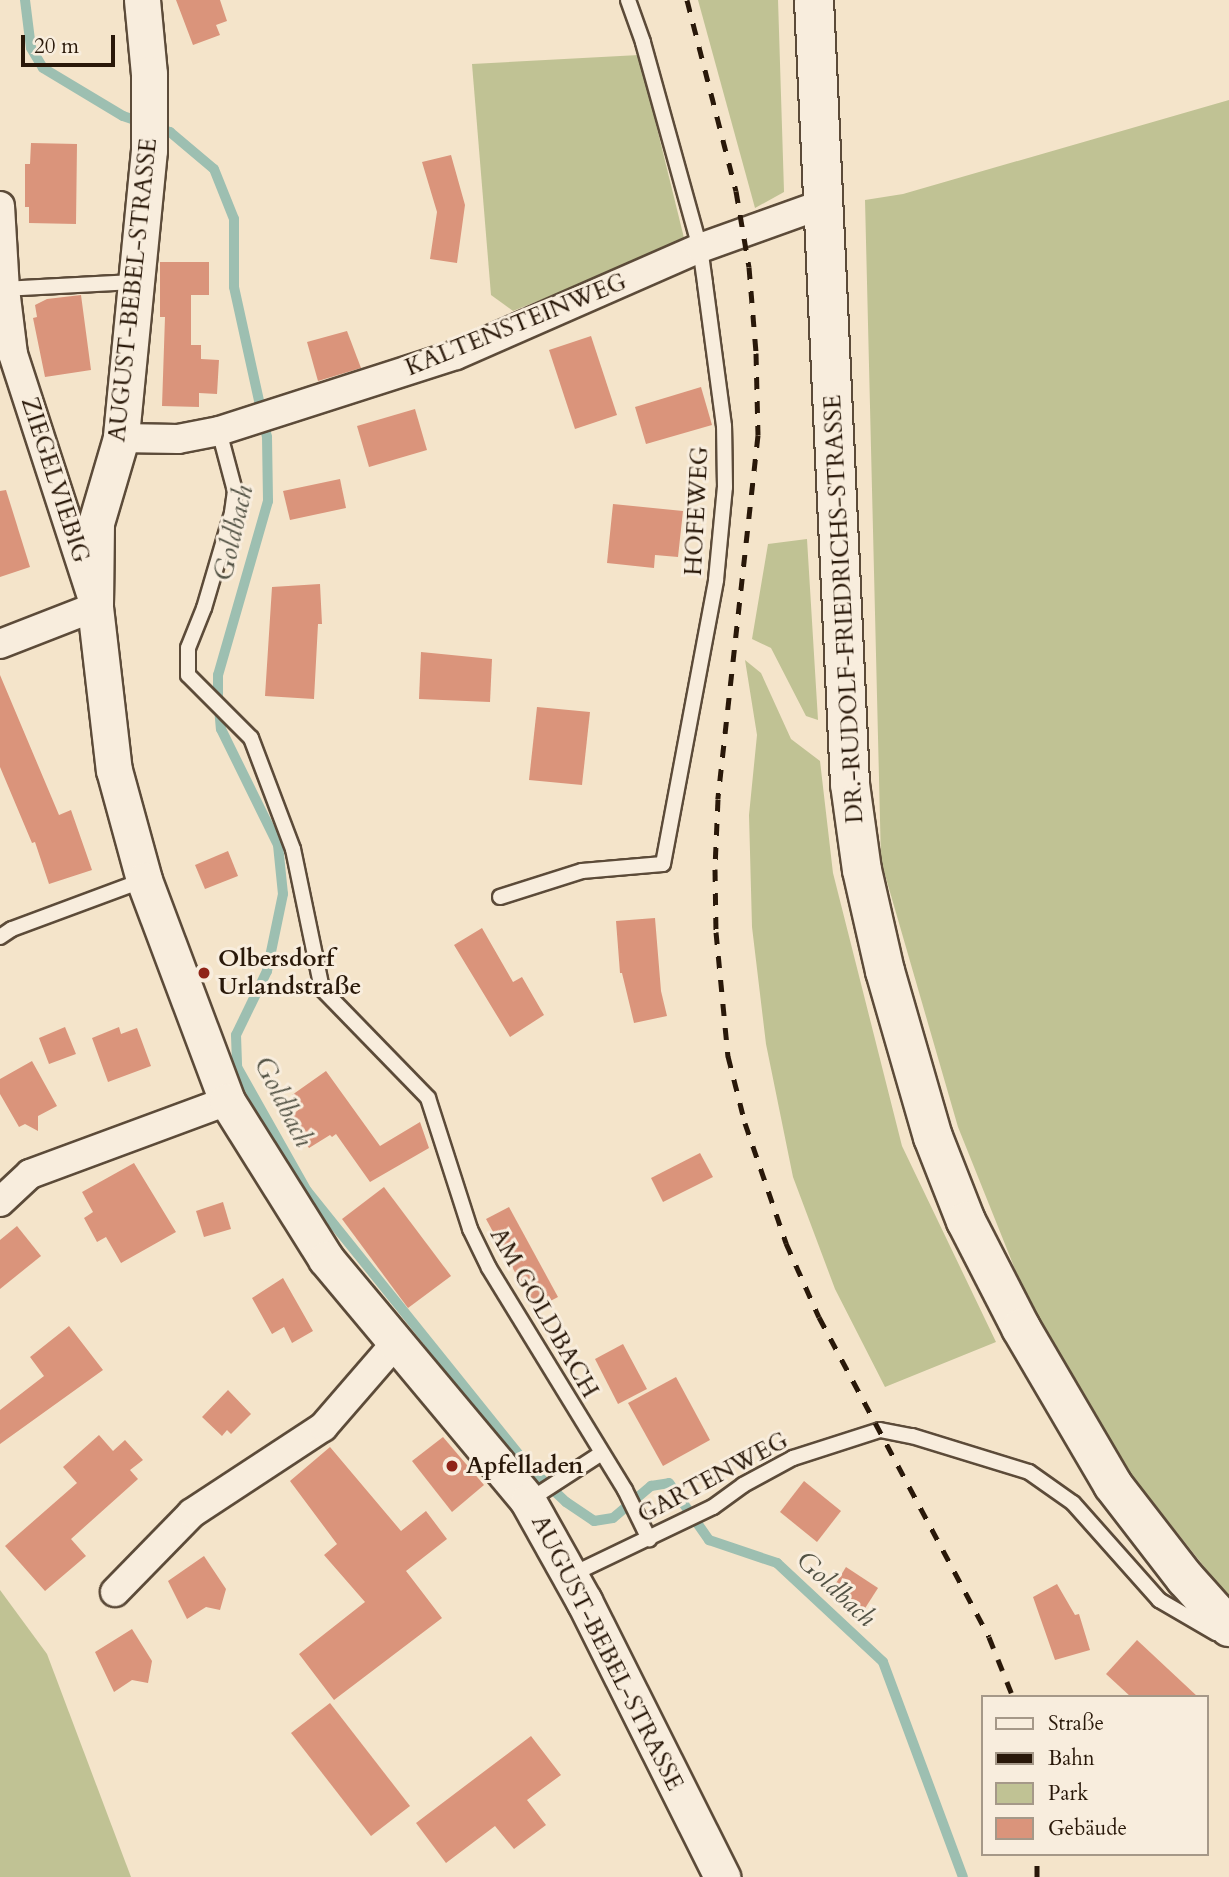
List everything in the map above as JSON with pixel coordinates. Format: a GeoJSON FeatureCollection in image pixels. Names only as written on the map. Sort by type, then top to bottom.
{"type":"FeatureCollection","features":[{"type":"Feature","properties":{"kind":"main road","name":"DR.-RUDOLF-FRIEDRICHS-STRASSE"},"geometry":{"type":"LineString","coordinates":[[814,0],[850,784],[862,870],[907,1056],[933,1137],[966,1221],[1064,1406],[1113,1485],[1229,1627]]}},
{"type":"Feature","properties":{"kind":"street","name":"AUGUST-BEBEL-STRASSE"},"geometry":{"type":"LineString","coordinates":[[142,0],[149,103],[149,150],[121,438],[96,523],[95,607],[114,770],[144,880],[227,1101],[326,1259],[528,1501],[570,1575],[722,1877]]}},
{"type":"Feature","properties":{"kind":"street","name":"KALTENSTEINWEG"},"geometry":{"type":"LineString","coordinates":[[121,438],[178,439],[219,431],[456,355],[699,248],[823,204]]}},
{"type":"Feature","properties":{"kind":"street","name":"ZIEGELVIEBIG"},"geometry":{"type":"LineString","coordinates":[[0,206],[7,357],[58,485],[95,607]]}},
{"type":"Feature","properties":{"kind":"street"},"geometry":{"type":"LineString","coordinates":[[0,644],[95,607]]}},
{"type":"Feature","properties":{"kind":"street"},"geometry":{"type":"LineString","coordinates":[[0,1202],[30,1174],[227,1101]]}},
{"type":"Feature","properties":{"kind":"street"},"geometry":{"type":"LineString","coordinates":[[115,1592],[192,1513],[323,1427],[395,1344]]}},
{"type":"Feature","properties":{"kind":"lane","name":"HOFEWEG"},"geometry":{"type":"LineString","coordinates":[[500,897],[582,871],[663,864],[716,580],[725,487],[724,426],[699,248],[643,41],[628,0]]}},
{"type":"Feature","properties":{"kind":"lane"},"geometry":{"type":"LineString","coordinates":[[5,289],[136,282]]}},
{"type":"Feature","properties":{"kind":"lane","name":"AM GOLDBACH"},"geometry":{"type":"LineString","coordinates":[[219,431],[235,491],[232,513],[204,608],[188,648],[188,675],[251,738],[293,849],[321,989],[428,1098],[470,1229],[489,1268],[600,1454],[625,1490],[649,1539]]}},
{"type":"Feature","properties":{"kind":"lane"},"geometry":{"type":"LineString","coordinates":[[0,937],[12,929],[144,880]]}},
{"type":"Feature","properties":{"kind":"lane","name":"GARTENWEG"},"geometry":{"type":"LineString","coordinates":[[570,1575],[713,1507],[743,1485],[793,1458],[880,1430],[912,1436],[1029,1472],[1073,1503],[1159,1600],[1229,1641]]}},
{"type":"Feature","properties":{"kind":"lane"},"geometry":{"type":"LineString","coordinates":[[528,1501],[600,1454]]}},
{"type":"Feature","properties":{"kind":"green space"},"geometry":{"type":"Polygon","coordinates":[[[698,0],[778,0],[784,192],[755,208],[698,0]]]}},
{"type":"Feature","properties":{"kind":"green space"},"geometry":{"type":"Polygon","coordinates":[[[639,55],[685,242],[513,311],[491,295],[472,64],[639,55]]]}},
{"type":"Feature","properties":{"kind":"green space"},"geometry":{"type":"Polygon","coordinates":[[[1229,100],[1229,1598],[1130,1473],[1039,1329],[958,1127],[881,861],[865,200],[903,194],[1229,100]]]}},
{"type":"Feature","properties":{"kind":"green space"},"geometry":{"type":"Polygon","coordinates":[[[807,539],[818,720],[806,716],[771,648],[752,639],[768,544],[807,539]]]}},
{"type":"Feature","properties":{"kind":"green space"},"geometry":{"type":"Polygon","coordinates":[[[745,660],[761,673],[791,739],[820,761],[833,873],[902,1146],[996,1342],[885,1387],[835,1289],[793,1177],[766,1044],[752,927],[749,815],[757,735],[745,660]]]}},
{"type":"Feature","properties":{"kind":"green space"},"geometry":{"type":"Polygon","coordinates":[[[0,1590],[47,1654],[131,1877],[0,1877],[0,1590]]]}},
{"type":"Feature","properties":{"kind":"building"},"geometry":{"type":"Polygon","coordinates":[[[176,0],[220,0],[227,21],[216,25],[220,35],[193,45],[176,0]]]}},
{"type":"Feature","properties":{"kind":"building"},"geometry":{"type":"Polygon","coordinates":[[[31,143],[77,144],[76,224],[29,223],[29,207],[25,207],[25,164],[30,164],[31,143]]]}},
{"type":"Feature","properties":{"kind":"building"},"geometry":{"type":"Polygon","coordinates":[[[451,155],[465,205],[457,263],[430,259],[437,212],[422,162],[451,155]]]}},
{"type":"Feature","properties":{"kind":"building"},"geometry":{"type":"Polygon","coordinates":[[[160,262],[209,262],[209,295],[191,295],[191,345],[201,345],[201,359],[219,360],[217,394],[199,393],[199,407],[162,406],[165,317],[160,317],[160,262]]]}},
{"type":"Feature","properties":{"kind":"building"},"geometry":{"type":"Polygon","coordinates":[[[81,295],[91,370],[45,377],[33,318],[37,317],[35,305],[47,299],[81,295]]]}},
{"type":"Feature","properties":{"kind":"building"},"geometry":{"type":"Polygon","coordinates":[[[347,331],[361,368],[318,381],[307,342],[347,331]]]}},
{"type":"Feature","properties":{"kind":"building"},"geometry":{"type":"Polygon","coordinates":[[[591,336],[617,415],[575,429],[549,350],[591,336]]]}},
{"type":"Feature","properties":{"kind":"building"},"geometry":{"type":"Polygon","coordinates":[[[701,387],[712,425],[646,444],[635,407],[701,387]]]}},
{"type":"Feature","properties":{"kind":"building"},"geometry":{"type":"Polygon","coordinates":[[[415,409],[427,450],[369,467],[357,426],[415,409]]]}},
{"type":"Feature","properties":{"kind":"building"},"geometry":{"type":"Polygon","coordinates":[[[340,479],[346,508],[290,520],[283,491],[340,479]]]}},
{"type":"Feature","properties":{"kind":"building"},"geometry":{"type":"Polygon","coordinates":[[[6,490],[30,567],[0,577],[0,491],[6,490]]]}},
{"type":"Feature","properties":{"kind":"building"},"geometry":{"type":"Polygon","coordinates":[[[613,504],[683,511],[678,557],[655,555],[654,568],[607,563],[613,504]]]}},
{"type":"Feature","properties":{"kind":"building"},"geometry":{"type":"Polygon","coordinates":[[[320,584],[322,624],[318,624],[314,699],[265,696],[272,587],[320,584]]]}},
{"type":"Feature","properties":{"kind":"building"},"geometry":{"type":"Polygon","coordinates":[[[421,652],[492,659],[490,702],[419,699],[421,652]]]}},
{"type":"Feature","properties":{"kind":"building"},"geometry":{"type":"Polygon","coordinates":[[[0,675],[59,815],[71,810],[92,870],[49,884],[35,842],[32,843],[0,767],[0,675]]]}},
{"type":"Feature","properties":{"kind":"building"},"geometry":{"type":"Polygon","coordinates":[[[537,707],[590,712],[582,785],[529,780],[537,707]]]}},
{"type":"Feature","properties":{"kind":"building"},"geometry":{"type":"Polygon","coordinates":[[[228,851],[238,876],[205,889],[195,865],[228,851]]]}},
{"type":"Feature","properties":{"kind":"building"},"geometry":{"type":"Polygon","coordinates":[[[655,918],[661,991],[667,1016],[634,1023],[620,973],[616,921],[655,918]]]}},
{"type":"Feature","properties":{"kind":"building"},"geometry":{"type":"Polygon","coordinates":[[[482,928],[513,982],[522,977],[544,1015],[510,1037],[454,945],[482,928]]]}},
{"type":"Feature","properties":{"kind":"building"},"geometry":{"type":"Polygon","coordinates":[[[65,1027],[76,1054],[49,1064],[39,1038],[65,1027]]]}},
{"type":"Feature","properties":{"kind":"building"},"geometry":{"type":"Polygon","coordinates":[[[119,1027],[121,1034],[137,1028],[151,1066],[108,1082],[92,1038],[119,1027]]]}},
{"type":"Feature","properties":{"kind":"building"},"geometry":{"type":"Polygon","coordinates":[[[32,1061],[57,1106],[38,1116],[38,1131],[25,1124],[19,1127],[0,1094],[0,1079],[32,1061]]]}},
{"type":"Feature","properties":{"kind":"building"},"geometry":{"type":"Polygon","coordinates":[[[326,1071],[380,1146],[420,1122],[429,1148],[370,1182],[336,1134],[309,1148],[288,1118],[301,1108],[292,1095],[326,1071]]]}},
{"type":"Feature","properties":{"kind":"building"},"geometry":{"type":"Polygon","coordinates":[[[700,1153],[713,1177],[663,1202],[651,1178],[700,1153]]]}},
{"type":"Feature","properties":{"kind":"building"},"geometry":{"type":"Polygon","coordinates":[[[134,1163],[176,1232],[121,1263],[106,1237],[97,1242],[84,1218],[93,1212],[82,1192],[134,1163]]]}},
{"type":"Feature","properties":{"kind":"building"},"geometry":{"type":"Polygon","coordinates":[[[384,1187],[451,1276],[408,1308],[342,1219],[384,1187]]]}},
{"type":"Feature","properties":{"kind":"building"},"geometry":{"type":"Polygon","coordinates":[[[223,1202],[231,1229],[204,1237],[196,1211],[223,1202]]]}},
{"type":"Feature","properties":{"kind":"building"},"geometry":{"type":"Polygon","coordinates":[[[509,1207],[558,1297],[535,1309],[486,1219],[509,1207]]]}},
{"type":"Feature","properties":{"kind":"building"},"geometry":{"type":"Polygon","coordinates":[[[17,1226],[41,1256],[0,1289],[0,1240],[17,1226]]]}},
{"type":"Feature","properties":{"kind":"building"},"geometry":{"type":"Polygon","coordinates":[[[283,1278],[313,1331],[292,1343],[284,1327],[272,1334],[252,1298],[283,1278]]]}},
{"type":"Feature","properties":{"kind":"building"},"geometry":{"type":"Polygon","coordinates":[[[69,1326],[103,1370],[0,1444],[0,1410],[44,1376],[30,1357],[69,1326]]]}},
{"type":"Feature","properties":{"kind":"building"},"geometry":{"type":"Polygon","coordinates":[[[623,1344],[647,1389],[618,1404],[595,1359],[623,1344]]]}},
{"type":"Feature","properties":{"kind":"building"},"geometry":{"type":"Polygon","coordinates":[[[676,1377],[710,1440],[663,1466],[628,1403],[676,1377]]]}},
{"type":"Feature","properties":{"kind":"building"},"geometry":{"type":"Polygon","coordinates":[[[228,1390],[251,1414],[231,1434],[227,1430],[222,1436],[202,1417],[228,1390]]]}},
{"type":"Feature","properties":{"kind":"building"},"geometry":{"type":"Polygon","coordinates":[[[99,1435],[113,1451],[125,1440],[143,1460],[130,1470],[138,1479],[71,1539],[86,1556],[45,1591],[5,1546],[77,1483],[63,1467],[99,1435]]]}},
{"type":"Feature","properties":{"kind":"building"},"geometry":{"type":"Polygon","coordinates":[[[443,1437],[484,1485],[452,1512],[412,1461],[443,1437]]]}},
{"type":"Feature","properties":{"kind":"building"},"geometry":{"type":"Polygon","coordinates":[[[330,1447],[401,1531],[426,1511],[447,1539],[406,1571],[442,1618],[334,1700],[299,1654],[365,1602],[324,1555],[337,1544],[290,1481],[330,1447]]]}},
{"type":"Feature","properties":{"kind":"building"},"geometry":{"type":"Polygon","coordinates":[[[804,1481],[841,1511],[817,1542],[780,1512],[804,1481]]]}},
{"type":"Feature","properties":{"kind":"building"},"geometry":{"type":"Polygon","coordinates":[[[204,1556],[226,1589],[220,1610],[206,1607],[187,1619],[168,1581],[204,1556]]]}},
{"type":"Feature","properties":{"kind":"building"},"geometry":{"type":"Polygon","coordinates":[[[846,1567],[878,1588],[862,1613],[830,1593],[846,1567]]]}},
{"type":"Feature","properties":{"kind":"building"},"geometry":{"type":"Polygon","coordinates":[[[1057,1584],[1075,1615],[1079,1614],[1090,1650],[1055,1660],[1033,1597],[1057,1584]]]}},
{"type":"Feature","properties":{"kind":"building"},"geometry":{"type":"Polygon","coordinates":[[[132,1629],[152,1661],[148,1683],[132,1680],[114,1692],[95,1652],[132,1629]]]}},
{"type":"Feature","properties":{"kind":"building"},"geometry":{"type":"Polygon","coordinates":[[[1137,1640],[1196,1695],[1129,1695],[1106,1674],[1137,1640]]]}},
{"type":"Feature","properties":{"kind":"building"},"geometry":{"type":"Polygon","coordinates":[[[330,1703],[410,1806],[371,1836],[291,1733],[330,1703]]]}},
{"type":"Feature","properties":{"kind":"building"},"geometry":{"type":"Polygon","coordinates":[[[531,1736],[561,1775],[527,1800],[546,1825],[514,1849],[495,1826],[446,1863],[416,1823],[531,1736]]]}},
{"type":"Feature","properties":{"kind":"waterway","name":"Goldbach"},"geometry":{"type":"LineString","coordinates":[[25,0],[31,48],[43,68],[123,116],[170,132],[214,169],[234,219],[234,287],[267,437],[268,501],[218,675],[218,696],[221,729],[278,845],[283,894],[267,971],[236,1035],[237,1067],[307,1191],[529,1467],[566,1502],[594,1521],[613,1518],[651,1486],[669,1483],[709,1540],[777,1563],[883,1662],[963,1877]]}},
{"type":"Feature","properties":{"kind":"railway"},"geometry":{"type":"LineString","coordinates":[[687,0],[736,191],[749,267],[756,353],[758,435],[718,799],[715,869],[716,932],[728,1056],[745,1123],[786,1243],[819,1317],[989,1637],[1012,1695]]}},
{"type":"Feature","properties":{"kind":"railway"},"geometry":{"type":"LineString","coordinates":[[1037,1856],[1037,1877]]}},
{"type":"Feature","properties":{"kind":"place","name":"Olbersdorf Urlandstraße"},"geometry":{"type":"Point","coordinates":[204,973]}},
{"type":"Feature","properties":{"kind":"place","name":"Apfelladen"},"geometry":{"type":"Point","coordinates":[452,1466]}}]}
